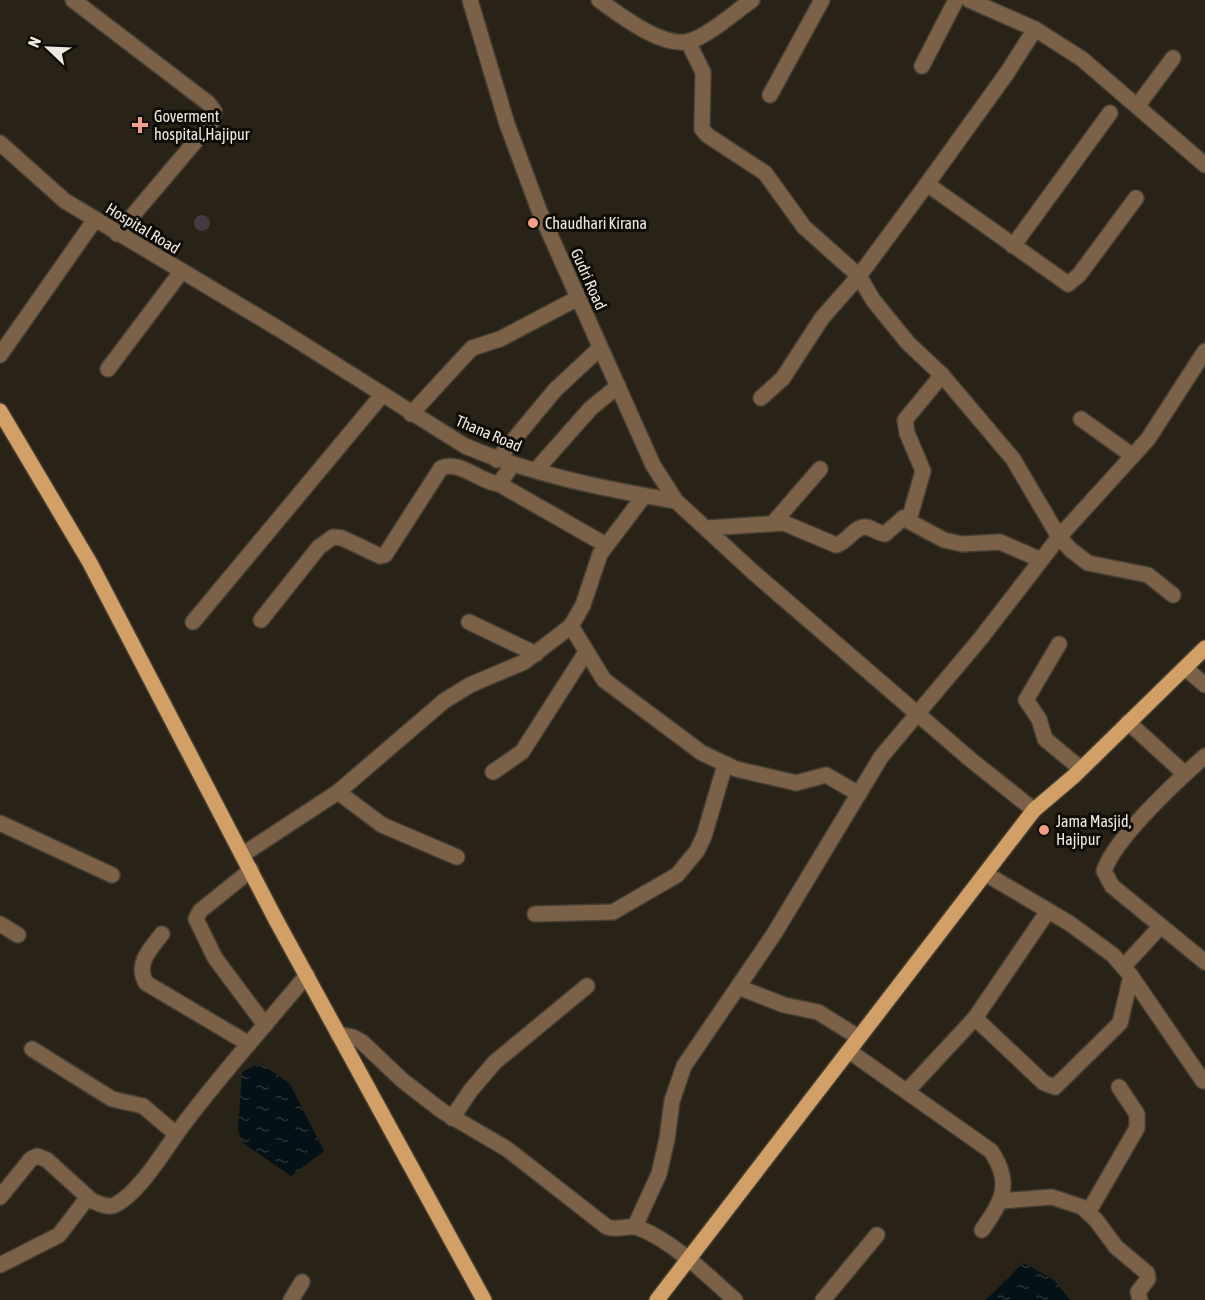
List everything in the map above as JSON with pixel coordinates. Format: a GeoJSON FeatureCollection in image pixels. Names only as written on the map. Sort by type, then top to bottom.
{"type":"FeatureCollection","features":[{"type":"Feature","properties":{"kind":"main road"},"geometry":{"type":"LineString","coordinates":[[0,411],[90,563],[306,975],[484,1300]]}},
{"type":"Feature","properties":{"kind":"main road"},"geometry":{"type":"LineString","coordinates":[[657,1300],[1034,810],[1081,769],[1205,648]]}},
{"type":"Feature","properties":{"kind":"street"},"geometry":{"type":"LineString","coordinates":[[73,0],[208,103],[214,111],[211,123],[117,234]]}},
{"type":"Feature","properties":{"kind":"street","name":"Gudri Road"},"geometry":{"type":"LineString","coordinates":[[470,0],[507,124],[539,210],[653,465],[676,501],[808,621],[1034,810]]}},
{"type":"Feature","properties":{"kind":"street"},"geometry":{"type":"LineString","coordinates":[[599,0],[652,34],[672,41],[688,42],[752,0]]}},
{"type":"Feature","properties":{"kind":"street"},"geometry":{"type":"LineString","coordinates":[[770,95],[822,0]]}},
{"type":"Feature","properties":{"kind":"street"},"geometry":{"type":"LineString","coordinates":[[922,66],[956,0]]}},
{"type":"Feature","properties":{"kind":"street"},"geometry":{"type":"LineString","coordinates":[[969,0],[1035,29],[1082,59],[1138,105],[1186,152],[1205,165]]}},
{"type":"Feature","properties":{"kind":"street"},"geometry":{"type":"LineString","coordinates":[[761,398],[783,378],[822,318],[859,276],[994,92],[1035,29]]}},
{"type":"Feature","properties":{"kind":"street"},"geometry":{"type":"LineString","coordinates":[[688,42],[703,72],[702,129],[765,173],[804,227],[841,257],[859,276],[873,300],[908,343],[942,375],[1013,459],[1059,537],[1075,555],[1088,563],[1148,575],[1173,595]]}},
{"type":"Feature","properties":{"kind":"street"},"geometry":{"type":"LineString","coordinates":[[1138,105],[1173,58]]}},
{"type":"Feature","properties":{"kind":"street"},"geometry":{"type":"LineString","coordinates":[[1013,246],[1110,113]]}},
{"type":"Feature","properties":{"kind":"street","name":"Hospital Road"},"geometry":{"type":"LineString","coordinates":[[0,142],[58,196],[94,221],[279,329]]}},
{"type":"Feature","properties":{"kind":"street"},"geometry":{"type":"LineString","coordinates":[[927,184],[1068,284],[1079,275],[1136,198]]}},
{"type":"Feature","properties":{"kind":"street"},"geometry":{"type":"LineString","coordinates":[[0,355],[94,221]]}},
{"type":"Feature","properties":{"kind":"street"},"geometry":{"type":"LineString","coordinates":[[108,369],[181,272]]}},
{"type":"Feature","properties":{"kind":"street"},"geometry":{"type":"LineString","coordinates":[[411,414],[472,348],[500,339],[578,298]]}},
{"type":"Feature","properties":{"kind":"street","name":"Thana Road"},"geometry":{"type":"LineString","coordinates":[[279,329],[411,414],[465,446],[497,460],[644,496],[676,501]]}},
{"type":"Feature","properties":{"kind":"street"},"geometry":{"type":"LineString","coordinates":[[497,460],[555,390],[600,348]]}},
{"type":"Feature","properties":{"kind":"street"},"geometry":{"type":"LineString","coordinates":[[635,1226],[658,1174],[676,1085],[684,1066],[774,934],[881,757],[981,638],[1059,537],[1160,423],[1205,351]]}},
{"type":"Feature","properties":{"kind":"street"},"geometry":{"type":"LineString","coordinates":[[909,519],[923,471],[907,433],[905,420],[942,375]]}},
{"type":"Feature","properties":{"kind":"street"},"geometry":{"type":"LineString","coordinates":[[536,470],[591,408],[618,386]]}},
{"type":"Feature","properties":{"kind":"street"},"geometry":{"type":"LineString","coordinates":[[193,622],[382,395]]}},
{"type":"Feature","properties":{"kind":"street"},"geometry":{"type":"LineString","coordinates":[[1081,419],[1133,456]]}},
{"type":"Feature","properties":{"kind":"street"},"geometry":{"type":"LineString","coordinates":[[499,484],[513,464]]}},
{"type":"Feature","properties":{"kind":"street"},"geometry":{"type":"LineString","coordinates":[[261,620],[319,547],[333,537],[342,538],[380,556],[386,555],[441,468],[448,465],[457,466],[491,483],[499,484],[606,545]]}},
{"type":"Feature","properties":{"kind":"street"},"geometry":{"type":"LineString","coordinates":[[774,522],[820,469]]}},
{"type":"Feature","properties":{"kind":"street"},"geometry":{"type":"LineString","coordinates":[[242,855],[338,792],[444,701],[470,685],[524,662],[571,626],[583,605],[606,545],[644,496]]}},
{"type":"Feature","properties":{"kind":"street"},"geometry":{"type":"LineString","coordinates":[[707,528],[774,522],[795,526],[836,545],[841,544],[860,528],[885,534],[898,520],[909,519],[944,540],[962,544],[1000,542],[1041,560]]}},
{"type":"Feature","properties":{"kind":"street"},"geometry":{"type":"LineString","coordinates":[[469,622],[536,654]]}},
{"type":"Feature","properties":{"kind":"street"},"geometry":{"type":"LineString","coordinates":[[571,626],[604,680],[613,689],[702,753],[726,765],[796,783],[826,775],[859,794]]}},
{"type":"Feature","properties":{"kind":"street"},"geometry":{"type":"LineString","coordinates":[[1059,644],[1026,700],[1039,719],[1045,739],[1081,769]]}},
{"type":"Feature","properties":{"kind":"street"},"geometry":{"type":"LineString","coordinates":[[493,772],[522,752],[586,652]]}},
{"type":"Feature","properties":{"kind":"street"},"geometry":{"type":"LineString","coordinates":[[1185,668],[1205,685]]}},
{"type":"Feature","properties":{"kind":"street"},"geometry":{"type":"LineString","coordinates":[[1128,722],[1185,774]]}},
{"type":"Feature","properties":{"kind":"street"},"geometry":{"type":"LineString","coordinates":[[1203,761],[1185,774],[1114,852],[1104,871],[1112,886],[1205,962]]}},
{"type":"Feature","properties":{"kind":"street"},"geometry":{"type":"LineString","coordinates":[[535,914],[614,912],[677,874],[697,851],[704,836],[726,765]]}},
{"type":"Feature","properties":{"kind":"street"},"geometry":{"type":"LineString","coordinates":[[338,792],[381,825],[457,857]]}},
{"type":"Feature","properties":{"kind":"street"},"geometry":{"type":"LineString","coordinates":[[0,823],[112,875]]}},
{"type":"Feature","properties":{"kind":"street"},"geometry":{"type":"LineString","coordinates":[[250,870],[200,911],[196,919],[215,958],[265,1025]]}},
{"type":"Feature","properties":{"kind":"street"},"geometry":{"type":"LineString","coordinates":[[986,874],[1089,937],[1128,971],[1203,1081]]}},
{"type":"Feature","properties":{"kind":"street"},"geometry":{"type":"LineString","coordinates":[[908,1090],[975,1018],[1048,911]]}},
{"type":"Feature","properties":{"kind":"street"},"geometry":{"type":"LineString","coordinates":[[0,924],[18,936]]}},
{"type":"Feature","properties":{"kind":"street"},"geometry":{"type":"LineString","coordinates":[[975,1018],[1044,1083],[1055,1087],[1120,1023],[1128,971],[1160,927]]}},
{"type":"Feature","properties":{"kind":"street"},"geometry":{"type":"LineString","coordinates":[[162,933],[142,963],[142,976],[146,983],[249,1044]]}},
{"type":"Feature","properties":{"kind":"street"},"geometry":{"type":"LineString","coordinates":[[0,1197],[37,1156],[47,1160],[91,1200],[108,1207],[116,1205],[146,1177],[176,1134],[306,975]]}},
{"type":"Feature","properties":{"kind":"street"},"geometry":{"type":"LineString","coordinates":[[452,1118],[471,1090],[495,1062],[586,986]]}},
{"type":"Feature","properties":{"kind":"street"},"geometry":{"type":"LineString","coordinates":[[738,987],[784,1005],[818,1012],[858,1038]]}},
{"type":"Feature","properties":{"kind":"street"},"geometry":{"type":"LineString","coordinates":[[338,1034],[353,1037],[362,1042],[402,1080],[452,1118],[507,1149],[607,1227],[613,1229],[635,1226],[657,1238],[735,1300]]}},
{"type":"Feature","properties":{"kind":"street"},"geometry":{"type":"LineString","coordinates":[[32,1049],[112,1099],[143,1106],[176,1134]]}},
{"type":"Feature","properties":{"kind":"street"},"geometry":{"type":"LineString","coordinates":[[849,1051],[908,1090],[991,1151],[1004,1179],[1000,1201],[982,1230]]}},
{"type":"Feature","properties":{"kind":"street"},"geometry":{"type":"LineString","coordinates":[[1089,1211],[1137,1128],[1137,1114],[1119,1087]]}},
{"type":"Feature","properties":{"kind":"street"},"geometry":{"type":"LineString","coordinates":[[1000,1201],[1052,1197],[1064,1199],[1089,1211],[1116,1247],[1147,1273],[1148,1279],[1138,1292],[1140,1300]]}},
{"type":"Feature","properties":{"kind":"street"},"geometry":{"type":"LineString","coordinates":[[0,1266],[59,1235],[85,1201],[91,1200]]}},
{"type":"Feature","properties":{"kind":"street"},"geometry":{"type":"LineString","coordinates":[[823,1300],[877,1235]]}},
{"type":"Feature","properties":{"kind":"street"},"geometry":{"type":"LineString","coordinates":[[291,1300],[302,1282]]}},
{"type":"Feature","properties":{"kind":"water"},"geometry":{"type":"Polygon","coordinates":[[[260,1063],[290,1084],[324,1151],[291,1176],[243,1143],[238,1130],[242,1072],[260,1063]]]}},
{"type":"Feature","properties":{"kind":"water"},"geometry":{"type":"Polygon","coordinates":[[[1023,1263],[1054,1280],[1070,1300],[986,1300],[1023,1263]]]}},
{"type":"Feature","properties":{"kind":"building"},"geometry":{"type":"Polygon","coordinates":[[[199,215],[205,215],[210,223],[208,229],[199,231],[194,226],[194,220],[199,215]]]}},
{"type":"Feature","properties":{"kind":"place","name":"Goverment hospital,Hajipur"},"geometry":{"type":"Point","coordinates":[140,125]}},
{"type":"Feature","properties":{"kind":"place","name":"Chaudhari Kirana"},"geometry":{"type":"Point","coordinates":[533,223]}},
{"type":"Feature","properties":{"kind":"place","name":"Jama Masjid, Hajipur"},"geometry":{"type":"Point","coordinates":[1044,830]}}]}
